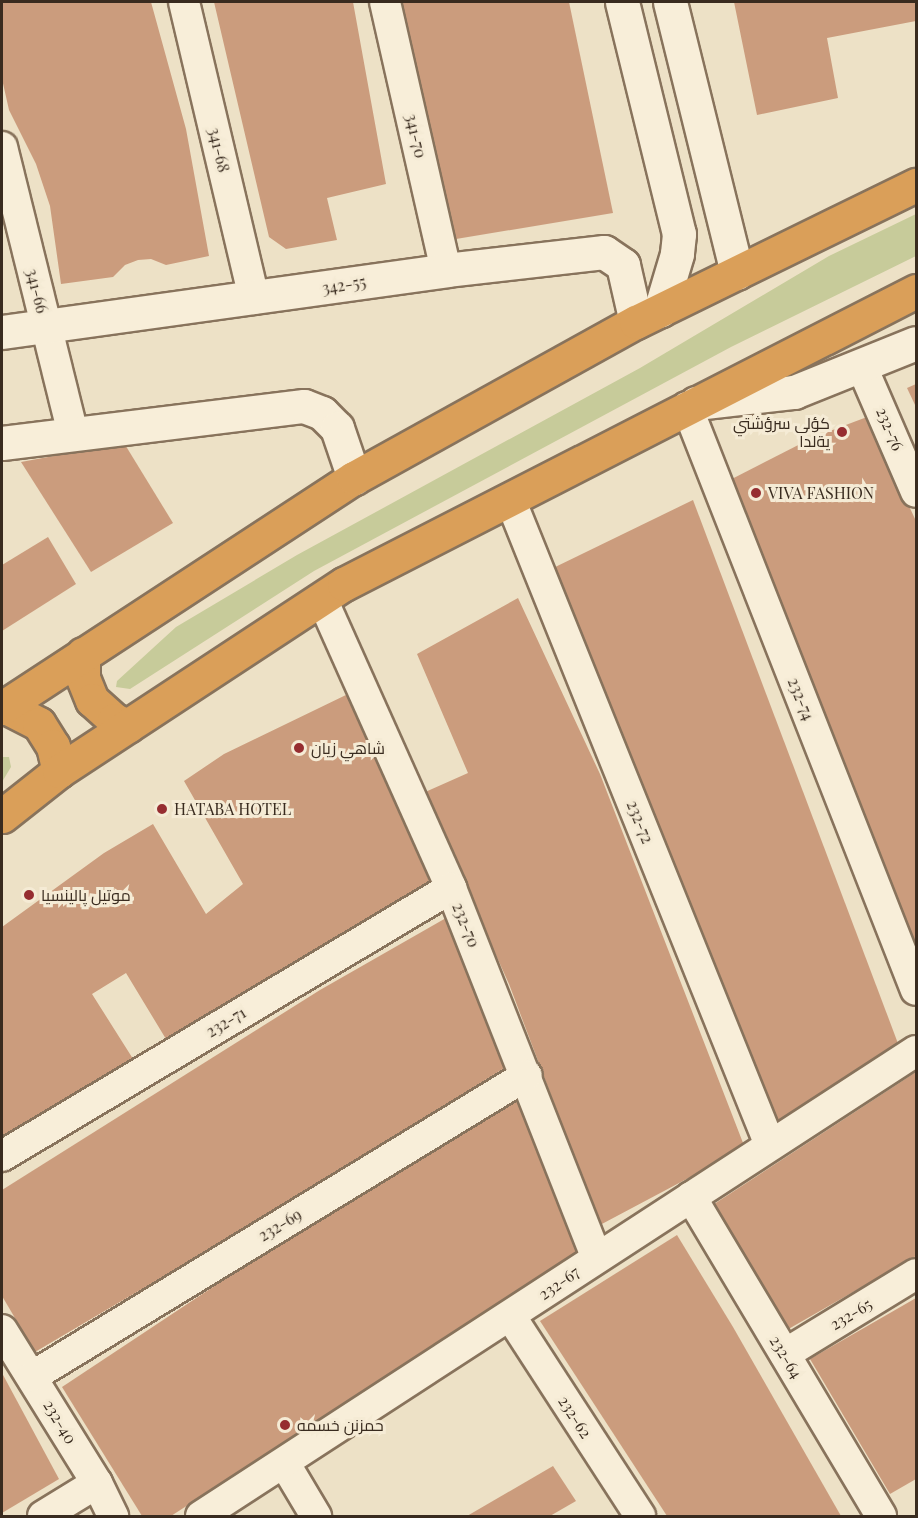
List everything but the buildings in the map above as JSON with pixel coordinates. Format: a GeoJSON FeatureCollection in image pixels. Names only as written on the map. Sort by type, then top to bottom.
{"type":"FeatureCollection","features":[{"type":"Feature","properties":{"kind":"highway"},"geometry":{"type":"LineString","coordinates":[[3,707],[354,478],[648,317],[916,185]]}},
{"type":"Feature","properties":{"kind":"highway"},"geometry":{"type":"LineString","coordinates":[[2,816],[59,771],[322,599],[691,405],[916,291]]}},
{"type":"Feature","properties":{"kind":"highway"},"geometry":{"type":"LineString","coordinates":[[83,654],[83,678],[92,700],[114,720],[128,726]]}},
{"type":"Feature","properties":{"kind":"highway"},"geometry":{"type":"LineString","coordinates":[[3,707],[39,724],[53,746],[59,771]]}},
{"type":"Feature","properties":{"kind":"street","name":"341-68"},"geometry":{"type":"LineString","coordinates":[[184,2],[254,299]]}},
{"type":"Feature","properties":{"kind":"street","name":"341-70"},"geometry":{"type":"LineString","coordinates":[[385,2],[446,270]]}},
{"type":"Feature","properties":{"kind":"street"},"geometry":{"type":"LineString","coordinates":[[622,2],[679,234],[677,254],[648,317]]}},
{"type":"Feature","properties":{"kind":"street"},"geometry":{"type":"LineString","coordinates":[[670,2],[736,273]]}},
{"type":"Feature","properties":{"kind":"street","name":"341-66"},"geometry":{"type":"LineString","coordinates":[[2,147],[73,434]]}},
{"type":"Feature","properties":{"kind":"street","name":"342-55"},"geometry":{"type":"LineString","coordinates":[[2,332],[254,299],[446,270],[604,252],[623,265],[648,317]]}},
{"type":"Feature","properties":{"kind":"street"},"geometry":{"type":"LineString","coordinates":[[691,405],[795,392],[862,367],[916,343]]}},
{"type":"Feature","properties":{"kind":"street","name":"232-76"},"geometry":{"type":"LineString","coordinates":[[862,367],[916,492]]}},
{"type":"Feature","properties":{"kind":"street","name":"232-74"},"geometry":{"type":"LineString","coordinates":[[691,405],[916,990]]}},
{"type":"Feature","properties":{"kind":"street"},"geometry":{"type":"LineString","coordinates":[[2,443],[304,406],[322,413],[337,428],[354,478]]}},
{"type":"Feature","properties":{"kind":"street","name":"232-72"},"geometry":{"type":"LineString","coordinates":[[510,499],[770,1144]]}},
{"type":"Feature","properties":{"kind":"street","name":"232-70"},"geometry":{"type":"LineString","coordinates":[[322,599],[451,888],[596,1257]]}},
{"type":"Feature","properties":{"kind":"street","name":"232-71"},"geometry":{"type":"LineString","coordinates":[[2,1156],[451,888]]}},
{"type":"Feature","properties":{"kind":"street","name":"232-67"},"geometry":{"type":"LineString","coordinates":[[201,1516],[285,1464],[511,1317],[596,1257],[916,1051]]}},
{"type":"Feature","properties":{"kind":"street","name":"232-69"},"geometry":{"type":"LineString","coordinates":[[33,1376],[526,1075]]}},
{"type":"Feature","properties":{"kind":"street","name":"232-64"},"geometry":{"type":"LineString","coordinates":[[691,1197],[881,1516]]}},
{"type":"Feature","properties":{"kind":"street","name":"232-65"},"geometry":{"type":"LineString","coordinates":[[785,1354],[916,1274]]}},
{"type":"Feature","properties":{"kind":"street","name":"232-62"},"geometry":{"type":"LineString","coordinates":[[511,1317],[640,1516]]}},
{"type":"Feature","properties":{"kind":"street","name":"232-40"},"geometry":{"type":"LineString","coordinates":[[2,1330],[33,1376],[97,1483],[113,1516]]}},
{"type":"Feature","properties":{"kind":"street"},"geometry":{"type":"LineString","coordinates":[[285,1464],[316,1516]]}},
{"type":"Feature","properties":{"kind":"street"},"geometry":{"type":"LineString","coordinates":[[43,1516],[97,1483]]}},
{"type":"Feature","properties":{"kind":"green space"},"geometry":{"type":"Polygon","coordinates":[[[916,214],[916,256],[731,347],[314,571],[130,689],[116,687],[117,681],[176,627],[297,555],[640,368],[829,256],[916,214]]]}},
{"type":"Feature","properties":{"kind":"green space"},"geometry":{"type":"Polygon","coordinates":[[[2,757],[9,757],[11,767],[2,782],[2,757]]]}},
{"type":"Feature","properties":{"kind":"place","name":"كؤلي سرؤشتي يةلدا"},"geometry":{"type":"Point","coordinates":[842,432]}},
{"type":"Feature","properties":{"kind":"place","name":"VIVA FASHION"},"geometry":{"type":"Point","coordinates":[756,493]}},
{"type":"Feature","properties":{"kind":"place","name":"شاهي زيان"},"geometry":{"type":"Point","coordinates":[299,748]}},
{"type":"Feature","properties":{"kind":"place","name":"HATABA HOTEL"},"geometry":{"type":"Point","coordinates":[162,809]}},
{"type":"Feature","properties":{"kind":"place","name":"موتيل پالينسيا"},"geometry":{"type":"Point","coordinates":[29,895]}},
{"type":"Feature","properties":{"kind":"place","name":"حمزنن خسمه"},"geometry":{"type":"Point","coordinates":[285,1425]}}]}
